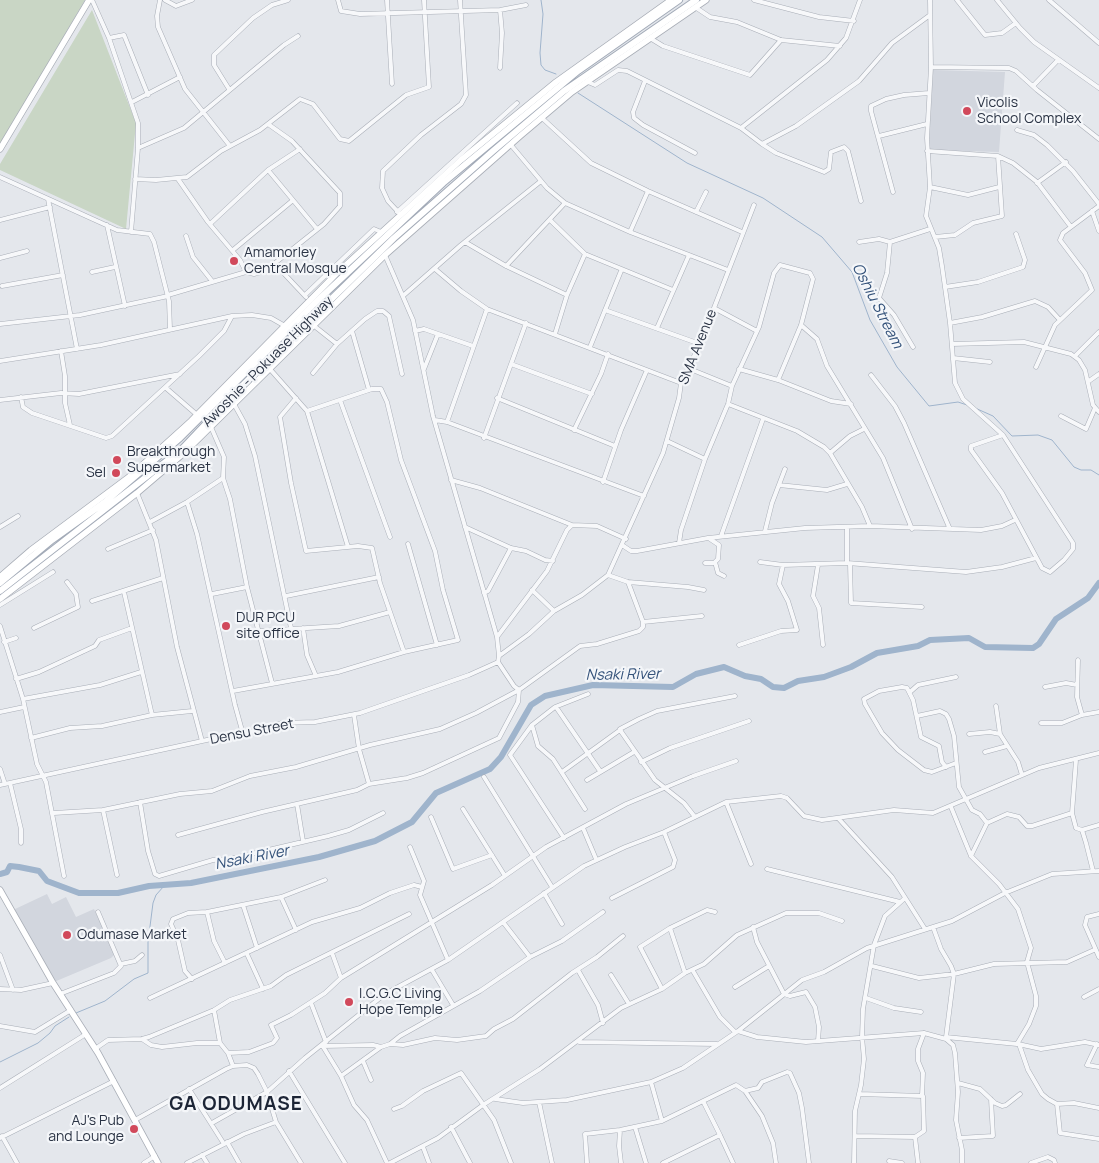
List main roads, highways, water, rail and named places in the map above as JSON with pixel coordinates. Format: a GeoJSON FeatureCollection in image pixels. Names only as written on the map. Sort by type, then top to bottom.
{"type":"FeatureCollection","features":[{"type":"Feature","properties":{"kind":"main road","name":"Awoshie - Pokuase Highway"},"geometry":{"type":"LineString","coordinates":[[0,584],[67,529],[111,497],[180,438],[350,268],[432,194],[517,121],[620,41],[679,0]]}},
{"type":"Feature","properties":{"kind":"main road","name":"Awoshie - Pokuase Highway"},"geometry":{"type":"LineString","coordinates":[[0,591],[182,449],[305,323],[437,200],[564,92],[623,50],[696,4]]}},
{"type":"Feature","properties":{"kind":"main road"},"geometry":{"type":"LineString","coordinates":[[432,194],[437,200]]}},
{"type":"Feature","properties":{"kind":"main road"},"geometry":{"type":"LineString","coordinates":[[337,273],[350,268]]}},
{"type":"Feature","properties":{"kind":"main road"},"geometry":{"type":"LineString","coordinates":[[67,529],[72,535]]}},
{"type":"Feature","properties":{"kind":"waterway","name":"Oshiu Stream"},"geometry":{"type":"LineString","coordinates":[[541,0],[543,14],[541,65],[545,70],[556,74]]}},
{"type":"Feature","properties":{"kind":"waterway","name":"Oshiu Stream"},"geometry":{"type":"LineString","coordinates":[[578,93],[687,163],[763,198],[822,237],[852,272],[870,320],[897,367],[929,406],[958,402],[967,405]]}},
{"type":"Feature","properties":{"kind":"waterway","name":"Oshiu Stream"},"geometry":{"type":"LineString","coordinates":[[975,408],[993,416],[1012,436],[1038,435],[1052,440],[1074,467],[1081,470],[1091,470],[1099,475]]}},
{"type":"Feature","properties":{"kind":"waterway","name":"Nsaki River"},"geometry":{"type":"LineString","coordinates":[[0,874],[7,872],[10,866],[19,867],[39,871],[47,881],[79,893],[118,893],[149,886],[191,883],[319,857],[375,841],[412,822],[436,793],[490,769],[501,757],[531,705],[545,696],[593,685],[673,687],[696,674],[724,667],[745,676],[761,679],[773,687],[784,688],[798,681],[824,677],[851,667],[877,653],[918,646],[930,640],[969,638],[985,647],[1033,648],[1039,644],[1056,619],[1088,598],[1099,583]]}},
{"type":"Feature","properties":{"kind":"waterway"},"geometry":{"type":"LineString","coordinates":[[76,1013],[105,1001],[134,979],[148,973],[148,942],[153,903],[156,895],[164,886]]}},
{"type":"Feature","properties":{"kind":"waterway"},"geometry":{"type":"LineString","coordinates":[[0,1062],[38,1043],[55,1026],[69,1017]]}},
{"type":"Feature","properties":{"kind":"place","name":"Vicolis School Complex"},"geometry":{"type":"Point","coordinates":[967,111]}},
{"type":"Feature","properties":{"kind":"place","name":"Amamorley Central Mosque"},"geometry":{"type":"Point","coordinates":[234,261]}},
{"type":"Feature","properties":{"kind":"place","name":"Breakthrough Supermarket"},"geometry":{"type":"Point","coordinates":[117,460]}},
{"type":"Feature","properties":{"kind":"place","name":"Sel"},"geometry":{"type":"Point","coordinates":[116,473]}},
{"type":"Feature","properties":{"kind":"place","name":"DUR PCU site office"},"geometry":{"type":"Point","coordinates":[226,626]}},
{"type":"Feature","properties":{"kind":"place","name":"Odumase Market"},"geometry":{"type":"Point","coordinates":[67,935]}},
{"type":"Feature","properties":{"kind":"place","name":"I.C.G.C Living Hope Temple"},"geometry":{"type":"Point","coordinates":[349,1002]}},
{"type":"Feature","properties":{"kind":"place","name":"AJ's Pub and Lounge"},"geometry":{"type":"Point","coordinates":[134,1129]}},
{"type":"Feature","properties":{"kind":"district","name":"GA ODUMASE"},"geometry":{"type":"Point","coordinates":[236,1105]}}]}
